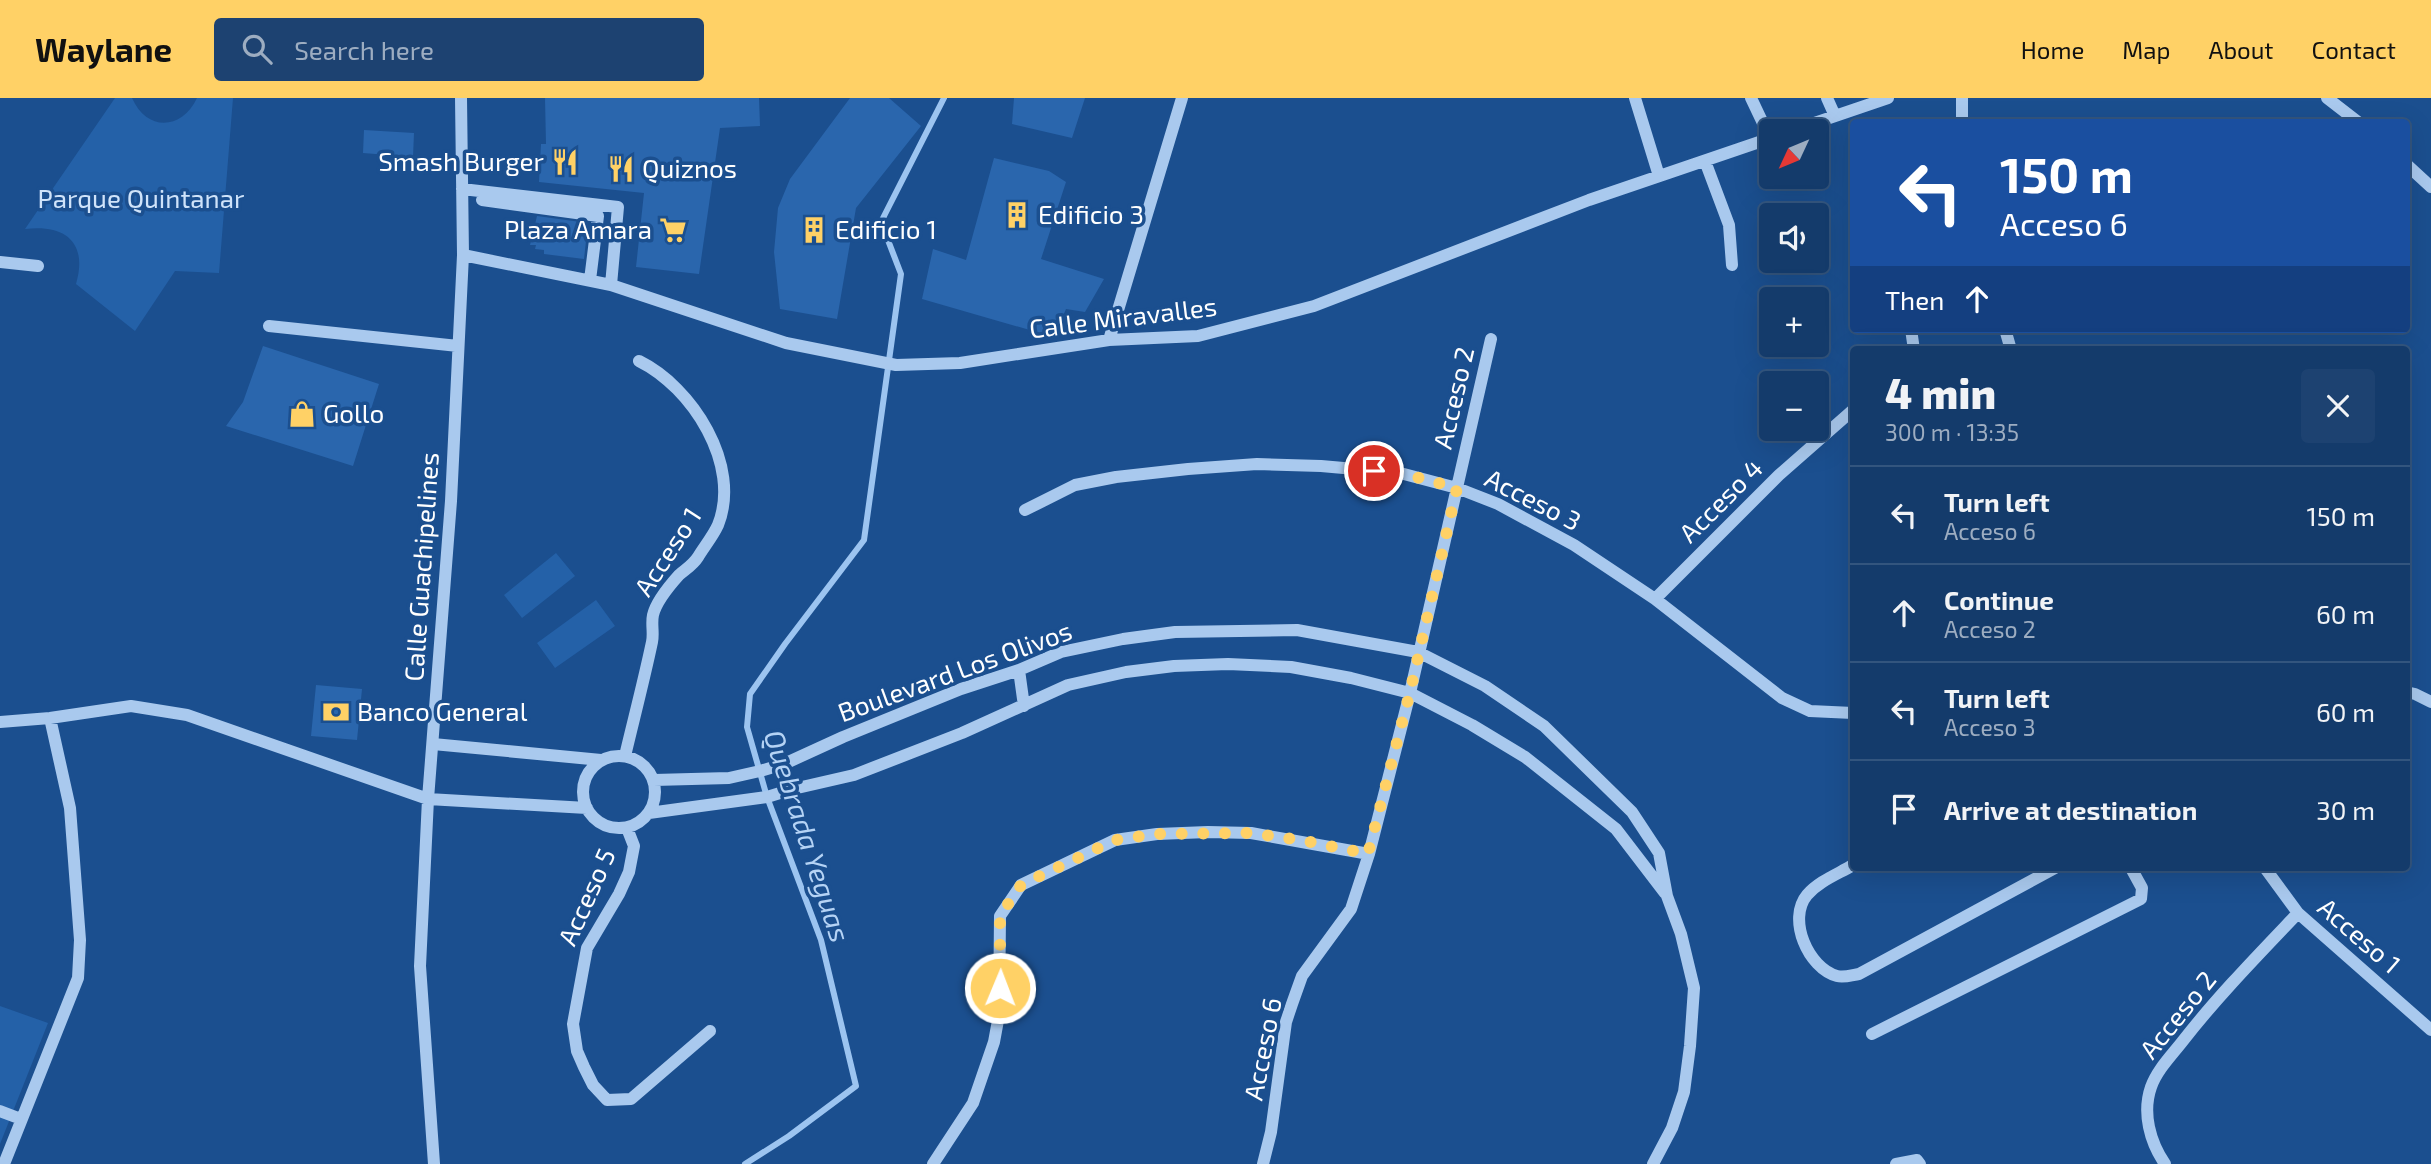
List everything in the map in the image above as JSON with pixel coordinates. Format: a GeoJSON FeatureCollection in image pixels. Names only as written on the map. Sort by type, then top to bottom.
{"type":"FeatureCollection","features":[{"type":"Feature","properties":{"kind":"street","name":"Calle Guachipelines"},"geometry":{"type":"LineString","coordinates":[[434,1164],[420,966],[428,799],[451,501],[463,255],[461,98]]}},
{"type":"Feature","properties":{"kind":"street"},"geometry":{"type":"LineString","coordinates":[[1109,340],[1182,98]]}},
{"type":"Feature","properties":{"kind":"street"},"geometry":{"type":"LineString","coordinates":[[1635,98],[1659,176]]}},
{"type":"Feature","properties":{"kind":"street"},"geometry":{"type":"LineString","coordinates":[[1751,98],[1761,119]]}},
{"type":"Feature","properties":{"kind":"street"},"geometry":{"type":"LineString","coordinates":[[1827,98],[1835,116]]}},
{"type":"Feature","properties":{"kind":"street"},"geometry":{"type":"LineString","coordinates":[[1826,119],[1888,98]]}},
{"type":"Feature","properties":{"kind":"street"},"geometry":{"type":"LineString","coordinates":[[1962,98],[1962,119]]}},
{"type":"Feature","properties":{"kind":"street"},"geometry":{"type":"LineString","coordinates":[[2327,98],[2354,119]]}},
{"type":"Feature","properties":{"kind":"street","name":"Calle Miravalles"},"geometry":{"type":"LineString","coordinates":[[463,255],[611,285],[786,343],[896,365],[960,363],[1109,340],[1198,336],[1314,306],[1589,200],[1759,142]]}},
{"type":"Feature","properties":{"kind":"street"},"geometry":{"type":"LineString","coordinates":[[1705,161],[1730,225],[1732,265]]}},
{"type":"Feature","properties":{"kind":"street"},"geometry":{"type":"LineString","coordinates":[[2410,168],[2431,187]]}},
{"type":"Feature","properties":{"kind":"street"},"geometry":{"type":"LineString","coordinates":[[462,193],[598,216],[590,280]]}},
{"type":"Feature","properties":{"kind":"street"},"geometry":{"type":"LineString","coordinates":[[462,193],[618,207],[611,285]]}},
{"type":"Feature","properties":{"kind":"street"},"geometry":{"type":"LineString","coordinates":[[0,261],[38,266]]}},
{"type":"Feature","properties":{"kind":"street"},"geometry":{"type":"LineString","coordinates":[[269,326],[458,346]]}},
{"type":"Feature","properties":{"kind":"street","name":"Acceso 2"},"geometry":{"type":"LineString","coordinates":[[1414,672],[1492,339]]}},
{"type":"Feature","properties":{"kind":"street","name":"Acceso 1"},"geometry":{"type":"LineString","coordinates":[[625,756],[653,638],[653,615],[678,576],[696,561],[718,526],[723,505],[723,479],[707,428],[690,403],[665,377],[639,361]]}},
{"type":"Feature","properties":{"kind":"street","name":"Acceso 4"},"geometry":{"type":"LineString","coordinates":[[1655,599],[1779,475],[1850,413]]}},
{"type":"Feature","properties":{"kind":"street","name":"Acceso 3"},"geometry":{"type":"LineString","coordinates":[[1025,510],[1075,485],[1116,477],[1257,464],[1401,473],[1457,488],[1498,504],[1574,545],[1655,599],[1782,698],[1810,711],[1850,713]]}},
{"type":"Feature","properties":{"kind":"street","name":"Boulevard Los Olivos"},"geometry":{"type":"LineString","coordinates":[[654,780],[729,778],[784,764],[843,737],[1060,652],[1123,639],[1175,632],[1297,631],[1418,652],[1485,686],[1534,720],[1599,778],[1632,813],[1659,853],[1667,896],[1681,934],[1694,988],[1684,1092],[1672,1128],[1653,1164]]}},
{"type":"Feature","properties":{"kind":"street","name":"Boulevard Los Olivos"},"geometry":{"type":"LineString","coordinates":[[649,813],[767,797],[854,775],[1069,685],[1126,672],[1187,665],[1292,667],[1410,692],[1525,757],[1616,829],[1667,896]]}},
{"type":"Feature","properties":{"kind":"street"},"geometry":{"type":"LineString","coordinates":[[1018,670],[1024,706]]}},
{"type":"Feature","properties":{"kind":"street","name":"Acceso 6"},"geometry":{"type":"LineString","coordinates":[[1263,1164],[1271,1132],[1286,1022],[1302,976],[1351,909],[1368,854],[1414,672]]}},
{"type":"Feature","properties":{"kind":"street"},"geometry":{"type":"LineString","coordinates":[[2410,693],[2431,702]]}},
{"type":"Feature","properties":{"kind":"street"},"geometry":{"type":"LineString","coordinates":[[0,722],[131,706],[187,715],[428,799],[587,808]]}},
{"type":"Feature","properties":{"kind":"street"},"geometry":{"type":"LineString","coordinates":[[4,1164],[78,978],[80,940],[70,808],[50,718]]}},
{"type":"Feature","properties":{"kind":"street"},"geometry":{"type":"LineString","coordinates":[[433,744],[601,760]]}},
{"type":"Feature","properties":{"kind":"street"},"geometry":{"type":"LineString","coordinates":[[625,756],[643,765],[654,780],[655,792],[649,813],[639,823],[627,828],[611,828],[597,821],[587,808],[583,799],[585,780],[591,768],[601,760],[625,756]]}},
{"type":"Feature","properties":{"kind":"street","name":"Acceso 5"},"geometry":{"type":"LineString","coordinates":[[627,828],[634,846],[629,873],[587,948],[582,966],[573,1024],[577,1051],[593,1084],[607,1100],[631,1099],[710,1031]]}},
{"type":"Feature","properties":{"kind":"street"},"geometry":{"type":"LineString","coordinates":[[933,1164],[973,1103],[994,1042],[999,1015],[1000,916],[1021,885],[1115,840],[1157,834],[1251,833],[1368,854]]}},
{"type":"Feature","properties":{"kind":"street"},"geometry":{"type":"LineString","coordinates":[[1850,867],[1806,896],[1798,913],[1799,926],[1812,956],[1823,970],[1839,977],[1859,974],[2049,871]]}},
{"type":"Feature","properties":{"kind":"street"},"geometry":{"type":"LineString","coordinates":[[1872,1034],[2141,899],[2142,888],[2133,871]]}},
{"type":"Feature","properties":{"kind":"street","name":"Acceso 1"},"geometry":{"type":"LineString","coordinates":[[2267,871],[2298,913],[2431,1030]]}},
{"type":"Feature","properties":{"kind":"street","name":"Acceso 2"},"geometry":{"type":"LineString","coordinates":[[2165,1164],[2154,1148],[2147,1118],[2151,1087],[2160,1069],[2199,1020],[2298,913]]}},
{"type":"Feature","properties":{"kind":"street"},"geometry":{"type":"LineString","coordinates":[[0,1111],[21,1119]]}},
{"type":"Feature","properties":{"kind":"street"},"geometry":{"type":"LineString","coordinates":[[1896,1164],[1917,1160],[1920,1164]]}},
{"type":"Feature","properties":{"kind":"green space","name":"Parque Quintanar"},"geometry":{"type":"Polygon","coordinates":[[[115,98],[132,98],[146,117],[164,123],[183,116],[197,98],[233,98],[219,273],[175,271],[135,331],[76,284],[79,257],[70,239],[52,230],[25,229],[115,98]]]}},
{"type":"Feature","properties":{"kind":"green space"},"geometry":{"type":"Polygon","coordinates":[[[556,553],[575,576],[522,618],[504,595],[556,553]]]}},
{"type":"Feature","properties":{"kind":"green space"},"geometry":{"type":"Polygon","coordinates":[[[596,600],[615,626],[555,668],[537,643],[596,600]]]}},
{"type":"Feature","properties":{"kind":"green space"},"geometry":{"type":"Polygon","coordinates":[[[0,1006],[48,1023],[0,1144],[0,1006]]]}},
{"type":"Feature","properties":{"kind":"building"},"geometry":{"type":"Polygon","coordinates":[[[545,98],[759,98],[760,126],[720,128],[699,274],[636,267],[644,193],[539,182],[541,144],[546,144],[545,98]]]}},
{"type":"Feature","properties":{"kind":"building","name":"Edificio 1"},"geometry":{"type":"Polygon","coordinates":[[[850,98],[889,98],[921,126],[856,208],[837,319],[780,309],[774,252],[778,208],[790,179],[850,98]]]}},
{"type":"Feature","properties":{"kind":"building"},"geometry":{"type":"Polygon","coordinates":[[[1014,98],[1085,98],[1072,138],[1012,124],[1014,98]]]}},
{"type":"Feature","properties":{"kind":"building"},"geometry":{"type":"Polygon","coordinates":[[[364,130],[414,133],[413,157],[363,153],[364,130]]]}},
{"type":"Feature","properties":{"kind":"building","name":"Edificio 3"},"geometry":{"type":"Polygon","coordinates":[[[994,158],[1049,171],[1066,182],[1041,259],[1104,279],[1085,312],[1066,309],[1054,337],[922,299],[933,249],[966,260],[994,158]]]}},
{"type":"Feature","properties":{"kind":"building","name":"Plaza Amara"},"geometry":{"type":"Polygon","coordinates":[[[537,216],[588,223],[584,259],[544,254],[544,250],[530,245],[537,216]]]}},
{"type":"Feature","properties":{"kind":"building","name":"Gollo"},"geometry":{"type":"Polygon","coordinates":[[[263,346],[379,384],[353,466],[226,426],[243,402],[263,346]]]}},
{"type":"Feature","properties":{"kind":"building","name":"Banco General"},"geometry":{"type":"Polygon","coordinates":[[[316,685],[362,689],[357,740],[311,736],[316,685]]]}},
{"type":"Feature","properties":{"kind":"waterway","name":"Quebrada Yeguas"},"geometry":{"type":"LineString","coordinates":[[745,1164],[789,1136],[856,1086],[821,940],[767,797],[747,727],[750,694],[864,540],[901,274],[881,222],[944,98]]}},
{"type":"Feature","properties":{"kind":"place","name":"Smash Burger"},"geometry":{"type":"Point","coordinates":[565,162]}},
{"type":"Feature","properties":{"kind":"place","name":"Quiznos"},"geometry":{"type":"Point","coordinates":[621,169]}},
{"type":"Feature","properties":{"kind":"place","name":"Edificio 3"},"geometry":{"type":"Point","coordinates":[1017,215]}},
{"type":"Feature","properties":{"kind":"place","name":"Plaza Amara"},"geometry":{"type":"Point","coordinates":[673,230]}},
{"type":"Feature","properties":{"kind":"place","name":"Edificio 1"},"geometry":{"type":"Point","coordinates":[814,230]}},
{"type":"Feature","properties":{"kind":"place","name":"Gollo"},"geometry":{"type":"Point","coordinates":[302,414]}},
{"type":"Feature","properties":{"kind":"place","name":"Banco General"},"geometry":{"type":"Point","coordinates":[336,712]}},
{"type":"Feature","properties":{"kind":"route"},"geometry":{"type":"LineString","coordinates":[[1000,988],[1000,916],[1009,900],[1021,885],[1115,840],[1157,834],[1251,833],[1368,854],[1410,692],[1457,488],[1401,473],[1374,471]]}}]}
